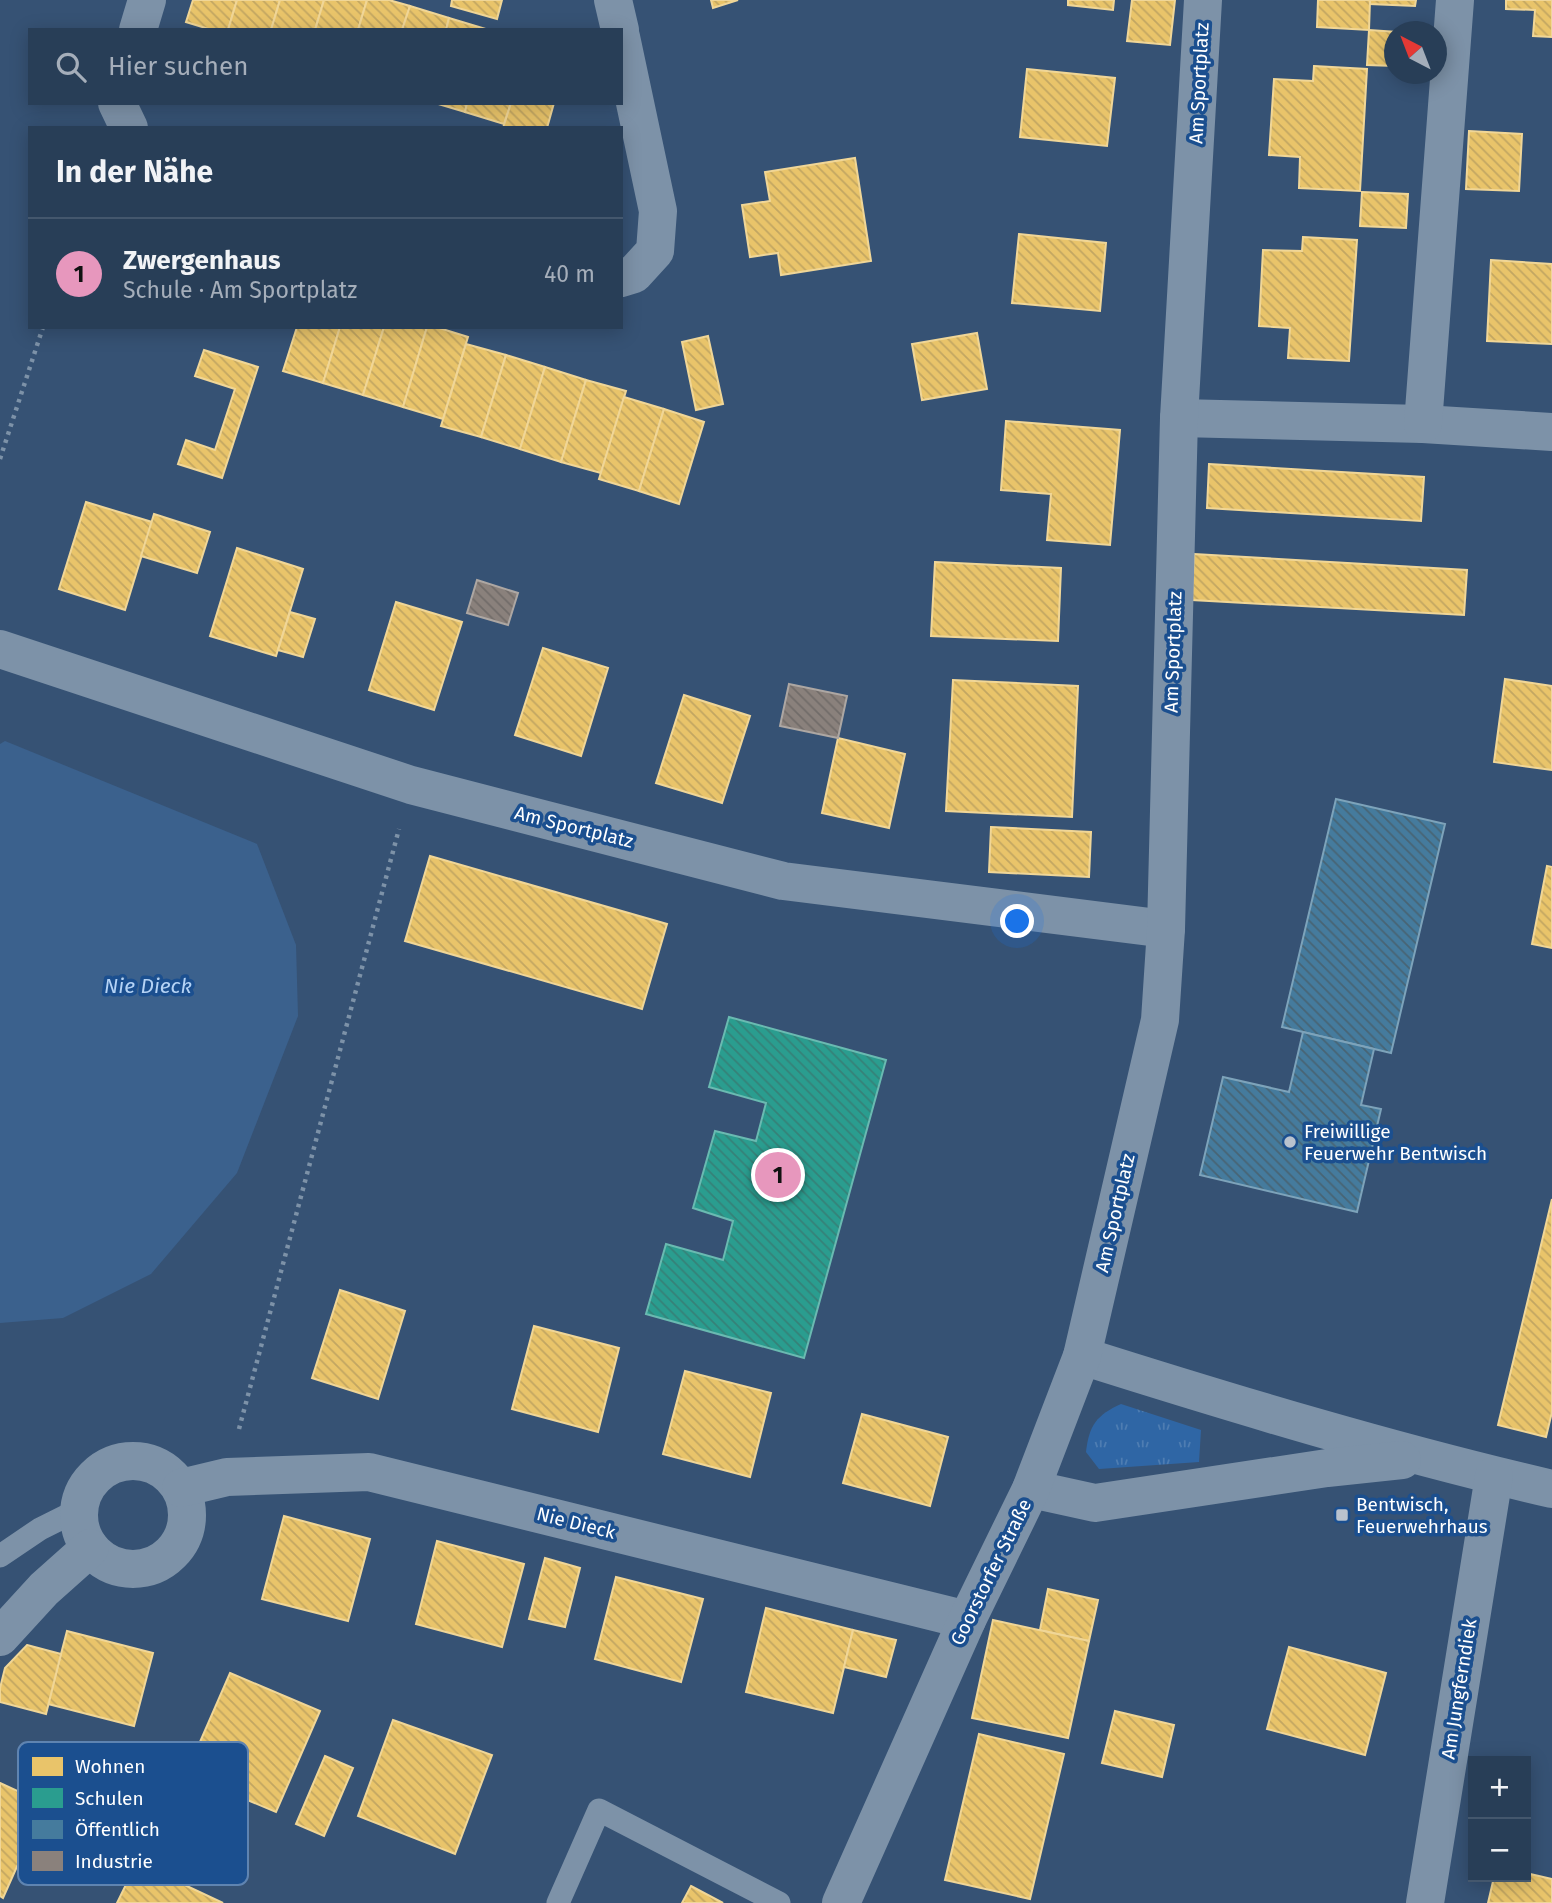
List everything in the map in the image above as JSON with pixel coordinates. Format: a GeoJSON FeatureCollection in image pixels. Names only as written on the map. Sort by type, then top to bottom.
{"type":"FeatureCollection","features":[{"type":"Feature","properties":{"kind":"street"},"geometry":{"type":"LineString","coordinates":[[139,28],[148,0]]}},
{"type":"Feature","properties":{"kind":"street"},"geometry":{"type":"LineString","coordinates":[[613,0],[620,28]]}},
{"type":"Feature","properties":{"kind":"street","name":"Am Sportplatz"},"geometry":{"type":"LineString","coordinates":[[1031,1489],[1082,1356],[1160,1020],[1166,929],[1179,418],[1203,0]]}},
{"type":"Feature","properties":{"kind":"street"},"geometry":{"type":"LineString","coordinates":[[1423,424],[1455,0]]}},
{"type":"Feature","properties":{"kind":"street"},"geometry":{"type":"LineString","coordinates":[[623,46],[658,211],[654,251],[634,274],[623,277]]}},
{"type":"Feature","properties":{"kind":"street"},"geometry":{"type":"LineString","coordinates":[[118,105],[128,126]]}},
{"type":"Feature","properties":{"kind":"street"},"geometry":{"type":"LineString","coordinates":[[1179,418],[1423,424],[1552,432]]}},
{"type":"Feature","properties":{"kind":"street","name":"Am Sportplatz"},"geometry":{"type":"LineString","coordinates":[[0,649],[411,785],[783,881],[1166,929]]}},
{"type":"Feature","properties":{"kind":"street","name":"Goorstorfer Straße"},"geometry":{"type":"LineString","coordinates":[[1082,1356],[1281,1418],[1424,1458],[1552,1489]]}},
{"type":"Feature","properties":{"kind":"street","name":"Goorstorfer Straße"},"geometry":{"type":"LineString","coordinates":[[841,1903],[967,1620],[1031,1489],[1095,1503],[1327,1468],[1424,1458]]}},
{"type":"Feature","properties":{"kind":"street"},"geometry":{"type":"LineString","coordinates":[[122,1461],[145,1461],[166,1470],[181,1488],[188,1510],[185,1533],[173,1553],[154,1566],[131,1570],[107,1563],[90,1548],[81,1531],[78,1510],[86,1488],[101,1471],[122,1461]]}},
{"type":"Feature","properties":{"kind":"street","name":"Nie Dieck"},"geometry":{"type":"LineString","coordinates":[[181,1488],[227,1477],[369,1472],[967,1620]]}},
{"type":"Feature","properties":{"kind":"street","name":"Am Jungferndiek"},"geometry":{"type":"LineString","coordinates":[[1425,1903],[1494,1476]]}},
{"type":"Feature","properties":{"kind":"street"},"geometry":{"type":"LineString","coordinates":[[0,1637],[44,1589],[90,1548]]}},
{"type":"Feature","properties":{"kind":"lane"},"geometry":{"type":"LineString","coordinates":[[0,1556],[40,1529],[78,1510]]}},
{"type":"Feature","properties":{"kind":"lane"},"geometry":{"type":"LineString","coordinates":[[558,1903],[599,1810],[779,1903]]}},
{"type":"Feature","properties":{"kind":"path"},"geometry":{"type":"LineString","coordinates":[[0,459],[42,329]]}},
{"type":"Feature","properties":{"kind":"path"},"geometry":{"type":"LineString","coordinates":[[227,1477],[411,785]]}},
{"type":"Feature","properties":{"kind":"green space"},"geometry":{"type":"Polygon","coordinates":[[[1121,1404],[1201,1430],[1199,1462],[1099,1469],[1086,1452],[1089,1435],[1100,1417],[1121,1404]]]}},
{"type":"Feature","properties":{"kind":"water","name":"Nie Dieck"},"geometry":{"type":"Polygon","coordinates":[[[5,741],[257,844],[296,945],[298,1016],[237,1173],[151,1274],[63,1318],[0,1323],[0,744],[5,741]]]}},
{"type":"Feature","properties":{"kind":"building: Wohnen"},"geometry":{"type":"Polygon","coordinates":[[[193,0],[237,0],[229,28],[206,28],[186,22],[193,0]]]}},
{"type":"Feature","properties":{"kind":"building: Wohnen"},"geometry":{"type":"Polygon","coordinates":[[[237,0],[280,0],[272,28],[229,28],[237,0]]]}},
{"type":"Feature","properties":{"kind":"building: Wohnen"},"geometry":{"type":"Polygon","coordinates":[[[280,0],[324,0],[316,28],[272,28],[280,0]]]}},
{"type":"Feature","properties":{"kind":"building: Wohnen"},"geometry":{"type":"Polygon","coordinates":[[[324,0],[367,0],[359,28],[316,28],[324,0]]]}},
{"type":"Feature","properties":{"kind":"building: Wohnen"},"geometry":{"type":"Polygon","coordinates":[[[367,0],[389,0],[410,6],[403,28],[359,28],[367,0]]]}},
{"type":"Feature","properties":{"kind":"building: Wohnen"},"geometry":{"type":"Polygon","coordinates":[[[452,0],[502,0],[497,19],[451,6],[452,0]]]}},
{"type":"Feature","properties":{"kind":"building: Wohnen"},"geometry":{"type":"Polygon","coordinates":[[[711,0],[738,0],[713,8],[711,0]]]}},
{"type":"Feature","properties":{"kind":"building: Wohnen"},"geometry":{"type":"Polygon","coordinates":[[[1068,0],[1114,0],[1113,10],[1068,5],[1068,0]]]}},
{"type":"Feature","properties":{"kind":"building: Wohnen"},"geometry":{"type":"Polygon","coordinates":[[[1132,0],[1175,0],[1170,45],[1127,41],[1132,0]]]}},
{"type":"Feature","properties":{"kind":"building: Wohnen"},"geometry":{"type":"Polygon","coordinates":[[[1318,0],[1370,0],[1369,30],[1317,27],[1318,0]]]}},
{"type":"Feature","properties":{"kind":"building: Wohnen"},"geometry":{"type":"Polygon","coordinates":[[[1370,0],[1416,0],[1415,6],[1370,4],[1370,0]]]}},
{"type":"Feature","properties":{"kind":"building: Wohnen"},"geometry":{"type":"Polygon","coordinates":[[[1506,0],[1552,0],[1552,37],[1533,36],[1535,10],[1506,9],[1506,0]]]}},
{"type":"Feature","properties":{"kind":"building: Wohnen"},"geometry":{"type":"Polygon","coordinates":[[[410,6],[449,18],[446,28],[403,28],[410,6]]]}},
{"type":"Feature","properties":{"kind":"building: Wohnen"},"geometry":{"type":"Polygon","coordinates":[[[449,18],[482,28],[446,28],[449,18]]]}},
{"type":"Feature","properties":{"kind":"building: Wohnen"},"geometry":{"type":"Polygon","coordinates":[[[1369,30],[1384,31],[1384,66],[1367,65],[1369,30]]]}},
{"type":"Feature","properties":{"kind":"building: Wohnen"},"geometry":{"type":"Polygon","coordinates":[[[1314,66],[1367,69],[1360,191],[1299,188],[1300,157],[1269,155],[1274,79],[1313,81],[1314,66]]]}},
{"type":"Feature","properties":{"kind":"building: Wohnen"},"geometry":{"type":"Polygon","coordinates":[[[1027,69],[1115,78],[1107,146],[1020,137],[1027,69]]]}},
{"type":"Feature","properties":{"kind":"building: Wohnen"},"geometry":{"type":"Polygon","coordinates":[[[442,105],[467,105],[465,112],[442,105]]]}},
{"type":"Feature","properties":{"kind":"building: Wohnen"},"geometry":{"type":"Polygon","coordinates":[[[467,105],[510,105],[504,124],[465,112],[467,105]]]}},
{"type":"Feature","properties":{"kind":"building: Wohnen"},"geometry":{"type":"Polygon","coordinates":[[[510,105],[553,105],[548,126],[504,126],[510,105]]]}},
{"type":"Feature","properties":{"kind":"building: Wohnen"},"geometry":{"type":"Polygon","coordinates":[[[1469,131],[1522,134],[1519,191],[1466,189],[1469,131]]]}},
{"type":"Feature","properties":{"kind":"building: Wohnen"},"geometry":{"type":"Polygon","coordinates":[[[855,158],[871,261],[781,275],[778,253],[750,257],[742,205],[770,201],[765,172],[855,158]]]}},
{"type":"Feature","properties":{"kind":"building: Wohnen"},"geometry":{"type":"Polygon","coordinates":[[[1362,192],[1408,194],[1406,228],[1360,226],[1362,192]]]}},
{"type":"Feature","properties":{"kind":"building: Wohnen"},"geometry":{"type":"Polygon","coordinates":[[[1019,234],[1106,243],[1100,311],[1012,303],[1019,234]]]}},
{"type":"Feature","properties":{"kind":"building: Wohnen"},"geometry":{"type":"Polygon","coordinates":[[[1303,237],[1357,240],[1349,361],[1288,358],[1290,328],[1259,326],[1263,250],[1302,251],[1303,237]]]}},
{"type":"Feature","properties":{"kind":"building: Wohnen"},"geometry":{"type":"Polygon","coordinates":[[[1491,260],[1552,264],[1552,344],[1487,341],[1491,260]]]}},
{"type":"Feature","properties":{"kind":"building: Wohnen"},"geometry":{"type":"Polygon","coordinates":[[[296,329],[339,329],[323,383],[283,371],[296,329]]]}},
{"type":"Feature","properties":{"kind":"building: Wohnen"},"geometry":{"type":"Polygon","coordinates":[[[339,329],[383,329],[363,395],[323,383],[339,329]]]}},
{"type":"Feature","properties":{"kind":"building: Wohnen"},"geometry":{"type":"Polygon","coordinates":[[[383,329],[426,329],[403,407],[363,395],[383,329]]]}},
{"type":"Feature","properties":{"kind":"building: Wohnen"},"geometry":{"type":"Polygon","coordinates":[[[426,329],[442,329],[468,337],[443,419],[403,407],[426,329]]]}},
{"type":"Feature","properties":{"kind":"building: Wohnen"},"geometry":{"type":"Polygon","coordinates":[[[977,333],[987,389],[922,400],[912,344],[977,333]]]}},
{"type":"Feature","properties":{"kind":"building: Wohnen"},"geometry":{"type":"Polygon","coordinates":[[[708,336],[723,404],[696,410],[682,342],[708,336]]]}},
{"type":"Feature","properties":{"kind":"building: Wohnen"},"geometry":{"type":"Polygon","coordinates":[[[466,344],[506,355],[481,437],[441,426],[466,344]]]}},
{"type":"Feature","properties":{"kind":"building: Wohnen"},"geometry":{"type":"Polygon","coordinates":[[[204,350],[258,367],[222,478],[178,464],[186,440],[215,450],[235,389],[195,376],[204,350]]]}},
{"type":"Feature","properties":{"kind":"building: Wohnen"},"geometry":{"type":"Polygon","coordinates":[[[506,355],[545,367],[520,449],[481,437],[506,355]]]}},
{"type":"Feature","properties":{"kind":"building: Wohnen"},"geometry":{"type":"Polygon","coordinates":[[[545,367],[586,380],[561,462],[520,449],[545,367]]]}},
{"type":"Feature","properties":{"kind":"building: Wohnen"},"geometry":{"type":"Polygon","coordinates":[[[586,380],[626,391],[601,473],[561,462],[586,380]]]}},
{"type":"Feature","properties":{"kind":"building: Wohnen"},"geometry":{"type":"Polygon","coordinates":[[[624,397],[664,409],[639,491],[599,479],[624,397]]]}},
{"type":"Feature","properties":{"kind":"building: Wohnen"},"geometry":{"type":"Polygon","coordinates":[[[664,409],[704,422],[679,504],[639,491],[664,409]]]}},
{"type":"Feature","properties":{"kind":"building: Wohnen"},"geometry":{"type":"Polygon","coordinates":[[[1006,421],[1120,430],[1110,545],[1047,540],[1051,494],[1001,490],[1006,421]]]}},
{"type":"Feature","properties":{"kind":"building: Wohnen"},"geometry":{"type":"Polygon","coordinates":[[[1209,464],[1424,477],[1421,521],[1207,508],[1209,464]]]}},
{"type":"Feature","properties":{"kind":"building: Wohnen"},"geometry":{"type":"Polygon","coordinates":[[[86,502],[152,522],[125,610],[59,589],[86,502]]]}},
{"type":"Feature","properties":{"kind":"building: Wohnen"},"geometry":{"type":"Polygon","coordinates":[[[154,514],[210,532],[197,573],[141,556],[154,514]]]}},
{"type":"Feature","properties":{"kind":"building: Wohnen"},"geometry":{"type":"Polygon","coordinates":[[[237,548],[303,569],[276,656],[210,636],[237,548]]]}},
{"type":"Feature","properties":{"kind":"building: Wohnen"},"geometry":{"type":"Polygon","coordinates":[[[1194,554],[1467,570],[1464,615],[1192,600],[1194,554]]]}},
{"type":"Feature","properties":{"kind":"building: Wohnen"},"geometry":{"type":"Polygon","coordinates":[[[935,562],[1061,568],[1058,641],[931,636],[935,562]]]}},
{"type":"Feature","properties":{"kind":"building: Wohnen"},"geometry":{"type":"Polygon","coordinates":[[[396,602],[462,622],[434,710],[369,690],[396,602]]]}},
{"type":"Feature","properties":{"kind":"building: Wohnen"},"geometry":{"type":"Polygon","coordinates":[[[290,612],[315,619],[303,657],[278,650],[290,612]]]}},
{"type":"Feature","properties":{"kind":"building: Wohnen"},"geometry":{"type":"Polygon","coordinates":[[[543,648],[608,668],[581,756],[515,735],[543,648]]]}},
{"type":"Feature","properties":{"kind":"building: Wohnen"},"geometry":{"type":"Polygon","coordinates":[[[1505,679],[1552,686],[1552,770],[1494,762],[1505,679]]]}},
{"type":"Feature","properties":{"kind":"building: Wohnen"},"geometry":{"type":"Polygon","coordinates":[[[953,680],[1078,686],[1072,817],[946,811],[953,680]]]}},
{"type":"Feature","properties":{"kind":"building: Wohnen"},"geometry":{"type":"Polygon","coordinates":[[[684,695],[750,716],[722,803],[656,783],[684,695]]]}},
{"type":"Feature","properties":{"kind":"building: Wohnen"},"geometry":{"type":"Polygon","coordinates":[[[838,738],[905,754],[889,828],[822,813],[838,738]]]}},
{"type":"Feature","properties":{"kind":"building: Wohnen"},"geometry":{"type":"Polygon","coordinates":[[[991,827],[1091,832],[1089,877],[989,872],[991,827]]]}},
{"type":"Feature","properties":{"kind":"building: Wohnen"},"geometry":{"type":"Polygon","coordinates":[[[430,856],[667,924],[642,1009],[405,941],[430,856]]]}},
{"type":"Feature","properties":{"kind":"building: Wohnen"},"geometry":{"type":"Polygon","coordinates":[[[1547,866],[1552,867],[1552,948],[1532,944],[1547,866]]]}},
{"type":"Feature","properties":{"kind":"building: Wohnen"},"geometry":{"type":"Polygon","coordinates":[[[1552,1199],[1552,1412],[1546,1437],[1498,1425],[1552,1199]]]}},
{"type":"Feature","properties":{"kind":"building: Wohnen"},"geometry":{"type":"Polygon","coordinates":[[[340,1290],[405,1311],[378,1399],[312,1378],[340,1290]]]}},
{"type":"Feature","properties":{"kind":"building: Wohnen"},"geometry":{"type":"Polygon","coordinates":[[[534,1326],[619,1348],[598,1432],[512,1409],[534,1326]]]}},
{"type":"Feature","properties":{"kind":"building: Wohnen"},"geometry":{"type":"Polygon","coordinates":[[[685,1371],[771,1393],[750,1477],[663,1454],[685,1371]]]}},
{"type":"Feature","properties":{"kind":"building: Wohnen"},"geometry":{"type":"Polygon","coordinates":[[[862,1414],[948,1437],[930,1506],[843,1483],[862,1414]]]}},
{"type":"Feature","properties":{"kind":"building: Wohnen"},"geometry":{"type":"Polygon","coordinates":[[[284,1516],[370,1539],[348,1621],[262,1599],[284,1516]]]}},
{"type":"Feature","properties":{"kind":"building: Wohnen"},"geometry":{"type":"Polygon","coordinates":[[[437,1541],[524,1564],[502,1647],[416,1624],[437,1541]]]}},
{"type":"Feature","properties":{"kind":"building: Wohnen"},"geometry":{"type":"Polygon","coordinates":[[[545,1558],[580,1568],[565,1627],[529,1619],[545,1558]]]}},
{"type":"Feature","properties":{"kind":"building: Wohnen"},"geometry":{"type":"Polygon","coordinates":[[[616,1577],[703,1599],[681,1682],[595,1659],[616,1577]]]}},
{"type":"Feature","properties":{"kind":"building: Wohnen"},"geometry":{"type":"Polygon","coordinates":[[[1048,1589],[1098,1600],[1089,1641],[1040,1630],[1048,1589]]]}},
{"type":"Feature","properties":{"kind":"building: Wohnen"},"geometry":{"type":"Polygon","coordinates":[[[766,1608],[853,1630],[833,1713],[746,1692],[766,1608]]]}},
{"type":"Feature","properties":{"kind":"building: Wohnen"},"geometry":{"type":"Polygon","coordinates":[[[993,1620],[1089,1641],[1068,1738],[972,1718],[993,1620]]]}},
{"type":"Feature","properties":{"kind":"building: Wohnen"},"geometry":{"type":"Polygon","coordinates":[[[853,1630],[896,1640],[886,1677],[844,1667],[853,1630]]]}},
{"type":"Feature","properties":{"kind":"building: Wohnen"},"geometry":{"type":"Polygon","coordinates":[[[67,1631],[153,1653],[134,1726],[48,1704],[67,1631]]]}},
{"type":"Feature","properties":{"kind":"building: Wohnen"},"geometry":{"type":"Polygon","coordinates":[[[27,1645],[61,1654],[46,1714],[0,1702],[5,1668],[27,1645]]]}},
{"type":"Feature","properties":{"kind":"building: Wohnen"},"geometry":{"type":"Polygon","coordinates":[[[1289,1647],[1386,1673],[1365,1755],[1267,1729],[1289,1647]]]}},
{"type":"Feature","properties":{"kind":"building: Wohnen"},"geometry":{"type":"Polygon","coordinates":[[[230,1673],[320,1711],[276,1812],[248,1800],[248,1742],[200,1742],[230,1673]]]}},
{"type":"Feature","properties":{"kind":"building: Wohnen"},"geometry":{"type":"Polygon","coordinates":[[[1115,1711],[1174,1725],[1162,1777],[1102,1763],[1115,1711]]]}},
{"type":"Feature","properties":{"kind":"building: Wohnen"},"geometry":{"type":"Polygon","coordinates":[[[393,1720],[492,1755],[455,1854],[358,1816],[393,1720]]]}},
{"type":"Feature","properties":{"kind":"building: Wohnen"},"geometry":{"type":"Polygon","coordinates":[[[979,1734],[1064,1754],[1030,1899],[945,1880],[979,1734]]]}},
{"type":"Feature","properties":{"kind":"building: Wohnen"},"geometry":{"type":"Polygon","coordinates":[[[325,1756],[353,1768],[324,1836],[296,1824],[325,1756]]]}},
{"type":"Feature","properties":{"kind":"building: Wohnen"},"geometry":{"type":"Polygon","coordinates":[[[0,1783],[18,1791],[18,1864],[3,1898],[0,1896],[0,1783]]]}},
{"type":"Feature","properties":{"kind":"building: Wohnen"},"geometry":{"type":"Polygon","coordinates":[[[1531,1874],[1552,1879],[1552,1903],[1488,1903],[1493,1882],[1531,1882],[1531,1874]]]}},
{"type":"Feature","properties":{"kind":"building: Wohnen"},"geometry":{"type":"Polygon","coordinates":[[[126,1885],[185,1885],[223,1903],[117,1903],[126,1885]]]}},
{"type":"Feature","properties":{"kind":"building: Wohnen"},"geometry":{"type":"Polygon","coordinates":[[[691,1886],[723,1903],[682,1903],[691,1886]]]}},
{"type":"Feature","properties":{"kind":"building: Schulen"},"geometry":{"type":"Polygon","coordinates":[[[729,1017],[886,1060],[804,1358],[646,1314],[666,1244],[723,1260],[733,1221],[693,1208],[715,1131],[756,1141],[766,1103],[709,1087],[729,1017]]]}},
{"type":"Feature","properties":{"kind":"building: Öffentlich"},"geometry":{"type":"Polygon","coordinates":[[[1336,799],[1445,824],[1391,1053],[1282,1027],[1336,799]]]}},
{"type":"Feature","properties":{"kind":"building: Öffentlich","name":"Freiwillige Feuerwehr Bentwisch"},"geometry":{"type":"Polygon","coordinates":[[[1303,1032],[1374,1049],[1361,1105],[1381,1109],[1357,1212],[1200,1175],[1223,1077],[1289,1092],[1303,1032]]]}},
{"type":"Feature","properties":{"kind":"building: Industrie"},"geometry":{"type":"Polygon","coordinates":[[[477,580],[518,593],[508,625],[467,613],[477,580]]]}},
{"type":"Feature","properties":{"kind":"building: Industrie"},"geometry":{"type":"Polygon","coordinates":[[[789,684],[847,696],[838,738],[780,726],[789,684]]]}},
{"type":"Feature","properties":{"kind":"place","name":"Freiwillige Feuerwehr Bentwisch"},"geometry":{"type":"Point","coordinates":[1290,1142]}},
{"type":"Feature","properties":{"kind":"place","name":"Zwergenhaus"},"geometry":{"type":"Point","coordinates":[778,1175]}},
{"type":"Feature","properties":{"kind":"place","name":"Bentwisch, Feuerwehrhaus"},"geometry":{"type":"Point","coordinates":[1342,1515]}}]}
